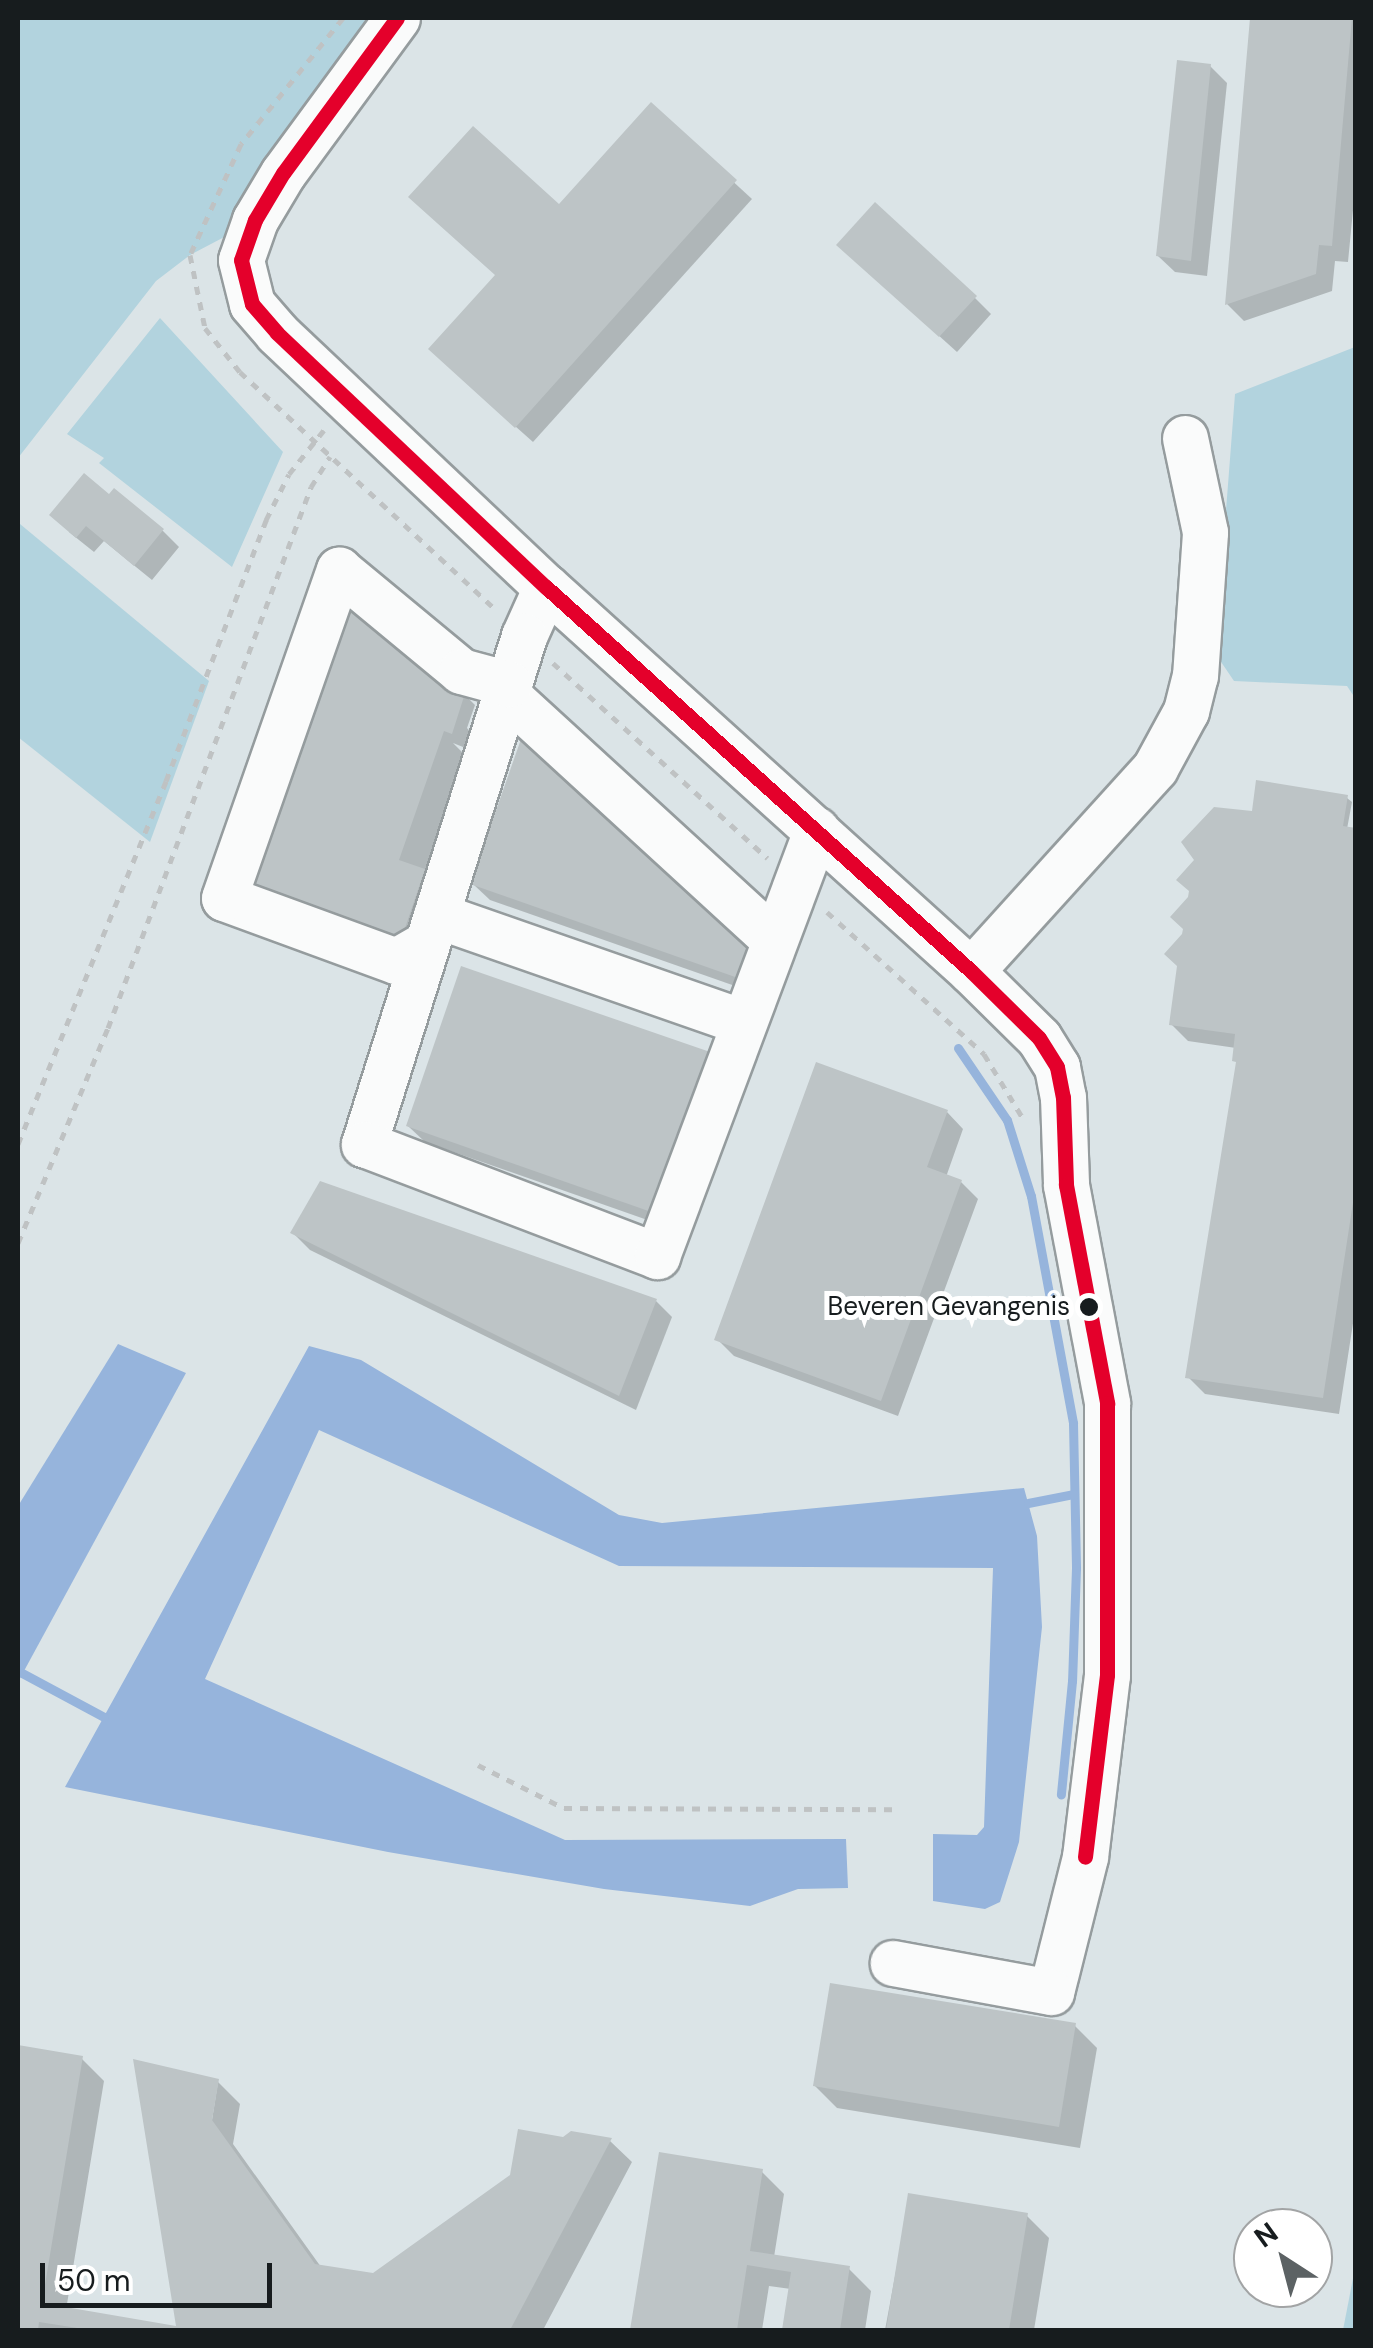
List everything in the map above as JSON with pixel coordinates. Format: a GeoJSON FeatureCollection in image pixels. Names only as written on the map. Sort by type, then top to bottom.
{"type":"FeatureCollection","features":[{"type":"Feature","properties":{"kind":"street"},"geometry":{"type":"LineString","coordinates":[[397,18],[283,173],[255,220],[242,260],[252,304],[546,586],[971,971],[1039,1038],[1057,1067],[1063,1097],[1066,1185],[1108,1403],[1107,1674],[1086,1857],[1052,1992],[893,1963]]}},
{"type":"Feature","properties":{"kind":"street"},"geometry":{"type":"LineString","coordinates":[[971,971],[1155,768],[1186,711],[1195,676],[1206,532],[1185,438]]}},
{"type":"Feature","properties":{"kind":"street"},"geometry":{"type":"LineString","coordinates":[[432,929],[396,961],[224,898],[339,570],[461,670],[507,689],[774,938]]}},
{"type":"Feature","properties":{"kind":"street"},"geometry":{"type":"LineString","coordinates":[[546,586],[507,689],[364,1144],[657,1256],[816,830]]}},
{"type":"Feature","properties":{"kind":"street"},"geometry":{"type":"LineString","coordinates":[[432,929],[743,1022]]}},
{"type":"Feature","properties":{"kind":"path"},"geometry":{"type":"LineString","coordinates":[[18,1144],[166,780],[266,520],[288,474],[348,400]]}},
{"type":"Feature","properties":{"kind":"path"},"geometry":{"type":"LineString","coordinates":[[18,1243],[108,1028],[312,487],[330,456]]}},
{"type":"Feature","properties":{"kind":"path"},"geometry":{"type":"LineString","coordinates":[[478,1765],[564,1808],[894,1809]]}},
{"type":"Feature","properties":{"kind":"shaded area"},"geometry":{"type":"Polygon","coordinates":[[[18,18],[378,18],[230,234],[190,255],[156,281],[18,458],[18,18]]]}},
{"type":"Feature","properties":{"kind":"shaded area"},"geometry":{"type":"Polygon","coordinates":[[[160,318],[283,452],[232,567],[99,463],[104,458],[67,434],[160,318]]]}},
{"type":"Feature","properties":{"kind":"shaded area"},"geometry":{"type":"Polygon","coordinates":[[[1355,347],[1355,698],[1347,686],[1234,681],[1215,653],[1235,394],[1355,347]]]}},
{"type":"Feature","properties":{"kind":"shaded area"},"geometry":{"type":"Polygon","coordinates":[[[20,524],[209,681],[150,842],[18,737],[20,524]]]}},
{"type":"Feature","properties":{"kind":"shaded area"},"geometry":{"type":"Polygon","coordinates":[[[1355,2268],[1355,2330],[1343,2330],[1355,2268]]]}},
{"type":"Feature","properties":{"kind":"water"},"geometry":{"type":"Polygon","coordinates":[[[118,1344],[186,1373],[18,1682],[18,1506],[118,1344]]]}},
{"type":"Feature","properties":{"kind":"water"},"geometry":{"type":"Polygon","coordinates":[[[309,1346],[361,1360],[619,1515],[662,1523],[1024,1488],[1037,1536],[1042,1627],[1019,1842],[1000,1902],[985,1909],[933,1901],[933,1834],[977,1835],[984,1827],[993,1568],[619,1566],[319,1430],[205,1679],[565,1840],[846,1839],[848,1888],[798,1889],[750,1906],[604,1889],[388,1852],[65,1787],[309,1346]]]}},
{"type":"Feature","properties":{"kind":"building"},"geometry":{"type":"Polygon","coordinates":[[[1250,18],[1352,18],[1332,246],[1319,245],[1316,274],[1225,305],[1250,18]]]}},
{"type":"Feature","properties":{"kind":"building"},"geometry":{"type":"Polygon","coordinates":[[[1177,60],[1211,64],[1191,261],[1156,256],[1177,60]]]}},
{"type":"Feature","properties":{"kind":"building"},"geometry":{"type":"Polygon","coordinates":[[[651,102],[737,180],[515,428],[428,349],[495,275],[408,197],[473,126],[559,204],[651,102]]]}},
{"type":"Feature","properties":{"kind":"building"},"geometry":{"type":"Polygon","coordinates":[[[875,202],[977,296],[939,337],[836,245],[875,202]]]}},
{"type":"Feature","properties":{"kind":"building"},"geometry":{"type":"Polygon","coordinates":[[[84,473],[109,494],[114,488],[164,529],[134,566],[86,526],[76,538],[49,515],[84,473]]]}},
{"type":"Feature","properties":{"kind":"building"},"geometry":{"type":"Polygon","coordinates":[[[349,582],[468,684],[452,734],[444,731],[399,860],[425,869],[399,946],[248,894],[349,582]]]}},
{"type":"Feature","properties":{"kind":"building"},"geometry":{"type":"Polygon","coordinates":[[[526,725],[754,936],[738,978],[470,884],[526,725]]]}},
{"type":"Feature","properties":{"kind":"building"},"geometry":{"type":"Polygon","coordinates":[[[1256,780],[1348,795],[1343,826],[1356,828],[1356,1183],[1323,1398],[1185,1378],[1236,1062],[1232,1061],[1235,1034],[1169,1025],[1177,966],[1164,954],[1183,929],[1170,917],[1189,891],[1176,880],[1194,860],[1181,842],[1214,807],[1252,811],[1256,780]]]}},
{"type":"Feature","properties":{"kind":"building"},"geometry":{"type":"Polygon","coordinates":[[[461,966],[713,1053],[657,1214],[406,1126],[461,966]]]}},
{"type":"Feature","properties":{"kind":"building"},"geometry":{"type":"Polygon","coordinates":[[[816,1062],[948,1110],[927,1167],[962,1180],[881,1401],[714,1340],[816,1062]]]}},
{"type":"Feature","properties":{"kind":"building"},"geometry":{"type":"Polygon","coordinates":[[[320,1181],[657,1299],[619,1396],[290,1233],[320,1181]]]}},
{"type":"Feature","properties":{"kind":"building"},"geometry":{"type":"Polygon","coordinates":[[[830,1983],[1076,2023],[1059,2127],[813,2086],[830,1983]]]}},
{"type":"Feature","properties":{"kind":"building"},"geometry":{"type":"Polygon","coordinates":[[[18,2045],[83,2056],[42,2303],[176,2326],[133,2059],[219,2079],[212,2120],[315,2264],[373,2273],[510,2175],[518,2129],[563,2137],[571,2131],[612,2138],[510,2330],[90,2330],[39,2322],[38,2330],[18,2330],[18,2045]]]}},
{"type":"Feature","properties":{"kind":"building"},"geometry":{"type":"Polygon","coordinates":[[[659,2152],[763,2169],[750,2251],[850,2266],[840,2330],[782,2330],[791,2272],[747,2265],[737,2330],[630,2330],[659,2152]]]}},
{"type":"Feature","properties":{"kind":"building"},"geometry":{"type":"Polygon","coordinates":[[[908,2193],[1028,2213],[1009,2330],[886,2330],[908,2193]]]}},
{"type":"Feature","properties":{"kind":"waterway"},"geometry":{"type":"LineString","coordinates":[[958,1048],[1007,1120],[1031,1196],[1073,1423],[1076,1568],[1072,1681],[1061,1794]]}},
{"type":"Feature","properties":{"kind":"waterway"},"geometry":{"type":"LineString","coordinates":[[1028,1503],[1074,1494]]}},
{"type":"Feature","properties":{"kind":"waterway"},"geometry":{"type":"LineString","coordinates":[[22,1673],[104,1717]]}},
{"type":"Feature","properties":{"kind":"transit line"},"geometry":{"type":"LineString","coordinates":[[397,18],[283,173],[255,220],[241,260],[252,304],[277,333],[546,587],[971,971],[1039,1038],[1057,1067],[1063,1097],[1066,1185],[1107,1403],[1107,1675],[1085,1857]]}},
{"type":"Feature","properties":{"kind":"place","name":"Beveren Gevangenis"},"geometry":{"type":"Point","coordinates":[1089,1307]}}]}
